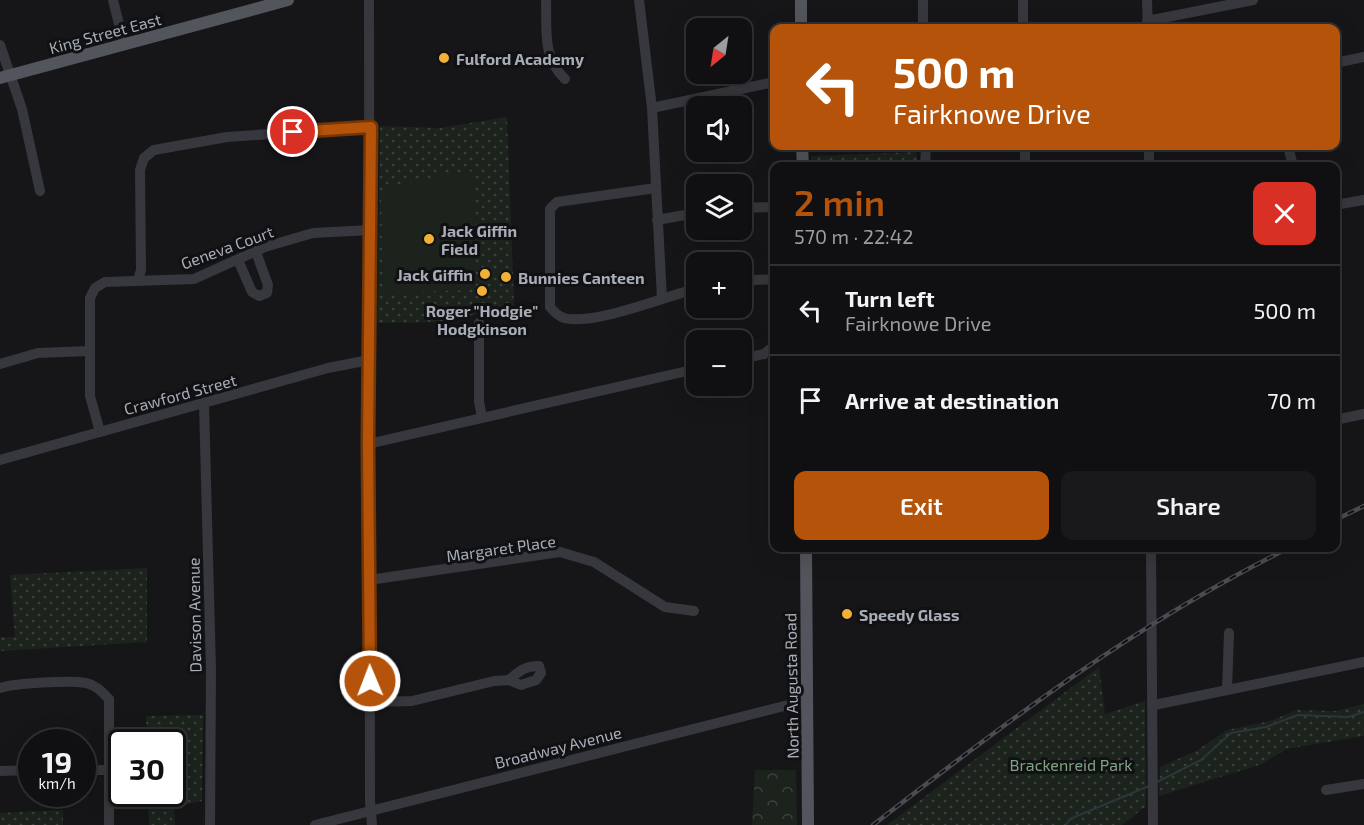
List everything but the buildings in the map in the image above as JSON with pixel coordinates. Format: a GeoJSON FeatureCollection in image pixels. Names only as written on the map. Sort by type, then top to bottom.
{"type":"FeatureCollection","features":[{"type":"Feature","properties":{"kind":"main road","name":"King Street East"},"geometry":{"type":"LineString","coordinates":[[5,77],[262,3],[288,0]]}},
{"type":"Feature","properties":{"kind":"main road"},"geometry":{"type":"LineString","coordinates":[[801,0],[801,24]]}},
{"type":"Feature","properties":{"kind":"main road","name":"North Augusta Road"},"geometry":{"type":"LineString","coordinates":[[806,552],[808,825]]}},
{"type":"Feature","properties":{"kind":"street"},"geometry":{"type":"LineString","coordinates":[[113,0],[124,44]]}},
{"type":"Feature","properties":{"kind":"street"},"geometry":{"type":"LineString","coordinates":[[369,0],[371,230],[368,444],[370,810],[372,825]]}},
{"type":"Feature","properties":{"kind":"street"},"geometry":{"type":"LineString","coordinates":[[546,0],[547,42],[552,67],[564,79]]}},
{"type":"Feature","properties":{"kind":"street"},"geometry":{"type":"LineString","coordinates":[[639,0],[652,108],[662,299]]}},
{"type":"Feature","properties":{"kind":"street"},"geometry":{"type":"LineString","coordinates":[[923,0],[923,24]]}},
{"type":"Feature","properties":{"kind":"street"},"geometry":{"type":"LineString","coordinates":[[1023,0],[1023,24]]}},
{"type":"Feature","properties":{"kind":"street"},"geometry":{"type":"LineString","coordinates":[[1147,0],[1147,24]]}},
{"type":"Feature","properties":{"kind":"street"},"geometry":{"type":"LineString","coordinates":[[1151,24],[1253,0]]}},
{"type":"Feature","properties":{"kind":"street"},"geometry":{"type":"LineString","coordinates":[[0,45],[5,77],[22,109],[40,191]]}},
{"type":"Feature","properties":{"kind":"street"},"geometry":{"type":"LineString","coordinates":[[1340,62],[1364,57]]}},
{"type":"Feature","properties":{"kind":"street"},"geometry":{"type":"LineString","coordinates":[[652,108],[770,83]]}},
{"type":"Feature","properties":{"kind":"street"},"geometry":{"type":"LineString","coordinates":[[138,280],[141,270],[140,170],[144,158],[154,150],[227,137],[371,127]]}},
{"type":"Feature","properties":{"kind":"street"},"geometry":{"type":"LineString","coordinates":[[656,188],[557,202],[550,208],[548,219],[550,307],[557,315],[566,319],[596,316],[653,304],[686,292]]}},
{"type":"Feature","properties":{"kind":"street"},"geometry":{"type":"LineString","coordinates":[[1340,204],[1364,200]]}},
{"type":"Feature","properties":{"kind":"street"},"geometry":{"type":"LineString","coordinates":[[752,208],[770,207]]}},
{"type":"Feature","properties":{"kind":"street"},"geometry":{"type":"LineString","coordinates":[[657,220],[686,215]]}},
{"type":"Feature","properties":{"kind":"street","name":"Geneva Court"},"geometry":{"type":"LineString","coordinates":[[99,432],[90,396],[90,298],[95,288],[105,282],[194,279],[256,252],[313,233],[371,230]]}},
{"type":"Feature","properties":{"kind":"street"},"geometry":{"type":"LineString","coordinates":[[238,260],[252,292],[259,296],[267,293],[268,285],[256,252]]}},
{"type":"Feature","properties":{"kind":"street"},"geometry":{"type":"LineString","coordinates":[[752,280],[770,279]]}},
{"type":"Feature","properties":{"kind":"street"},"geometry":{"type":"LineString","coordinates":[[479,323],[479,402],[482,417]]}},
{"type":"Feature","properties":{"kind":"street"},"geometry":{"type":"LineString","coordinates":[[752,357],[764,354],[770,349]]}},
{"type":"Feature","properties":{"kind":"street"},"geometry":{"type":"LineString","coordinates":[[0,364],[38,353],[89,351]]}},
{"type":"Feature","properties":{"kind":"street","name":"Crawford Street"},"geometry":{"type":"LineString","coordinates":[[0,460],[328,368],[369,360]]}},
{"type":"Feature","properties":{"kind":"street"},"geometry":{"type":"LineString","coordinates":[[368,444],[444,429],[482,417],[686,371]]}},
{"type":"Feature","properties":{"kind":"street","name":"Davison Avenue"},"geometry":{"type":"LineString","coordinates":[[204,404],[211,670],[210,825]]}},
{"type":"Feature","properties":{"kind":"street"},"geometry":{"type":"LineString","coordinates":[[1340,419],[1364,414]]}},
{"type":"Feature","properties":{"kind":"street","name":"Margaret Place"},"geometry":{"type":"LineString","coordinates":[[369,580],[560,552],[594,562],[665,607],[694,611]]}},
{"type":"Feature","properties":{"kind":"street"},"geometry":{"type":"LineString","coordinates":[[1151,552],[1154,705],[1153,825]]}},
{"type":"Feature","properties":{"kind":"street"},"geometry":{"type":"LineString","coordinates":[[1227,690],[1229,633]]}},
{"type":"Feature","properties":{"kind":"street"},"geometry":{"type":"LineString","coordinates":[[1154,705],[1364,662]]}},
{"type":"Feature","properties":{"kind":"street"},"geometry":{"type":"LineString","coordinates":[[370,702],[412,701],[494,681],[509,680]]}},
{"type":"Feature","properties":{"kind":"street"},"geometry":{"type":"LineString","coordinates":[[0,688],[12,685],[87,683],[99,688],[109,699],[109,729]]}},
{"type":"Feature","properties":{"kind":"street","name":"Broadway Avenue"},"geometry":{"type":"LineString","coordinates":[[315,825],[808,700]]}},
{"type":"Feature","properties":{"kind":"street"},"geometry":{"type":"LineString","coordinates":[[0,771],[18,770]]}},
{"type":"Feature","properties":{"kind":"street"},"geometry":{"type":"LineString","coordinates":[[1326,790],[1364,784]]}},
{"type":"Feature","properties":{"kind":"street"},"geometry":{"type":"LineString","coordinates":[[109,807],[109,825]]}},
{"type":"Feature","properties":{"kind":"green space"},"geometry":{"type":"Polygon","coordinates":[[[507,117],[514,305],[442,322],[377,323],[380,126],[440,128],[507,117]]]}},
{"type":"Feature","properties":{"kind":"green space"},"geometry":{"type":"Polygon","coordinates":[[[916,152],[917,162],[811,162],[811,156],[916,152]]]}},
{"type":"Feature","properties":{"kind":"green space","name":"Jack Giffin Field"},"geometry":{"type":"Polygon","coordinates":[[[475,171],[476,285],[470,290],[383,293],[381,193],[387,188],[437,176],[475,171]]]}},
{"type":"Feature","properties":{"kind":"green space"},"geometry":{"type":"Polygon","coordinates":[[[147,568],[147,642],[0,651],[0,637],[15,637],[10,575],[147,568]]]}},
{"type":"Feature","properties":{"kind":"green space","name":"Brackenreid Park"},"geometry":{"type":"Polygon","coordinates":[[[1099,667],[1105,714],[1145,701],[1146,806],[1122,825],[887,825],[1099,667]]]}},
{"type":"Feature","properties":{"kind":"green space"},"geometry":{"type":"Polygon","coordinates":[[[1364,704],[1364,736],[1286,749],[1262,764],[1159,796],[1160,767],[1196,751],[1227,730],[1270,721],[1297,710],[1336,711],[1364,704]]]}},
{"type":"Feature","properties":{"kind":"green space"},"geometry":{"type":"Polygon","coordinates":[[[203,715],[202,801],[186,804],[186,729],[146,729],[146,716],[203,715]]]}},
{"type":"Feature","properties":{"kind":"green space"},"geometry":{"type":"Polygon","coordinates":[[[755,770],[796,770],[797,825],[752,825],[755,770]]]}},
{"type":"Feature","properties":{"kind":"green space"},"geometry":{"type":"Polygon","coordinates":[[[148,807],[174,807],[175,825],[149,825],[148,807]]]}},
{"type":"Feature","properties":{"kind":"green space"},"geometry":{"type":"Polygon","coordinates":[[[63,810],[63,825],[0,825],[0,813],[63,810]]]}},
{"type":"Feature","properties":{"kind":"waterway"},"geometry":{"type":"LineString","coordinates":[[1157,782],[1201,760],[1231,733],[1266,727],[1298,715],[1348,717],[1364,712]]}},
{"type":"Feature","properties":{"kind":"waterway"},"geometry":{"type":"LineString","coordinates":[[1066,825],[1070,819],[1149,786]]}},
{"type":"Feature","properties":{"kind":"railway"},"geometry":{"type":"LineString","coordinates":[[1340,518],[1364,506]]}},
{"type":"Feature","properties":{"kind":"railway"},"geometry":{"type":"LineString","coordinates":[[873,825],[1023,712],[1126,641],[1233,577],[1281,552]]}},
{"type":"Feature","properties":{"kind":"place","name":"Fulford Academy"},"geometry":{"type":"Point","coordinates":[444,58]}},
{"type":"Feature","properties":{"kind":"place","name":"Jack Giffin Field"},"geometry":{"type":"Point","coordinates":[429,239]}},
{"type":"Feature","properties":{"kind":"place","name":"Jack Giffin"},"geometry":{"type":"Point","coordinates":[485,274]}},
{"type":"Feature","properties":{"kind":"place","name":"Bunnies Canteen"},"geometry":{"type":"Point","coordinates":[506,277]}},
{"type":"Feature","properties":{"kind":"place","name":"Roger \"Hodgie\" Hodgkinson"},"geometry":{"type":"Point","coordinates":[482,291]}},
{"type":"Feature","properties":{"kind":"place","name":"Speedy Glass"},"geometry":{"type":"Point","coordinates":[847,614]}},
{"type":"Feature","properties":{"kind":"route"},"geometry":{"type":"LineString","coordinates":[[293,132],[371,127],[368,444],[370,681]]}}]}
